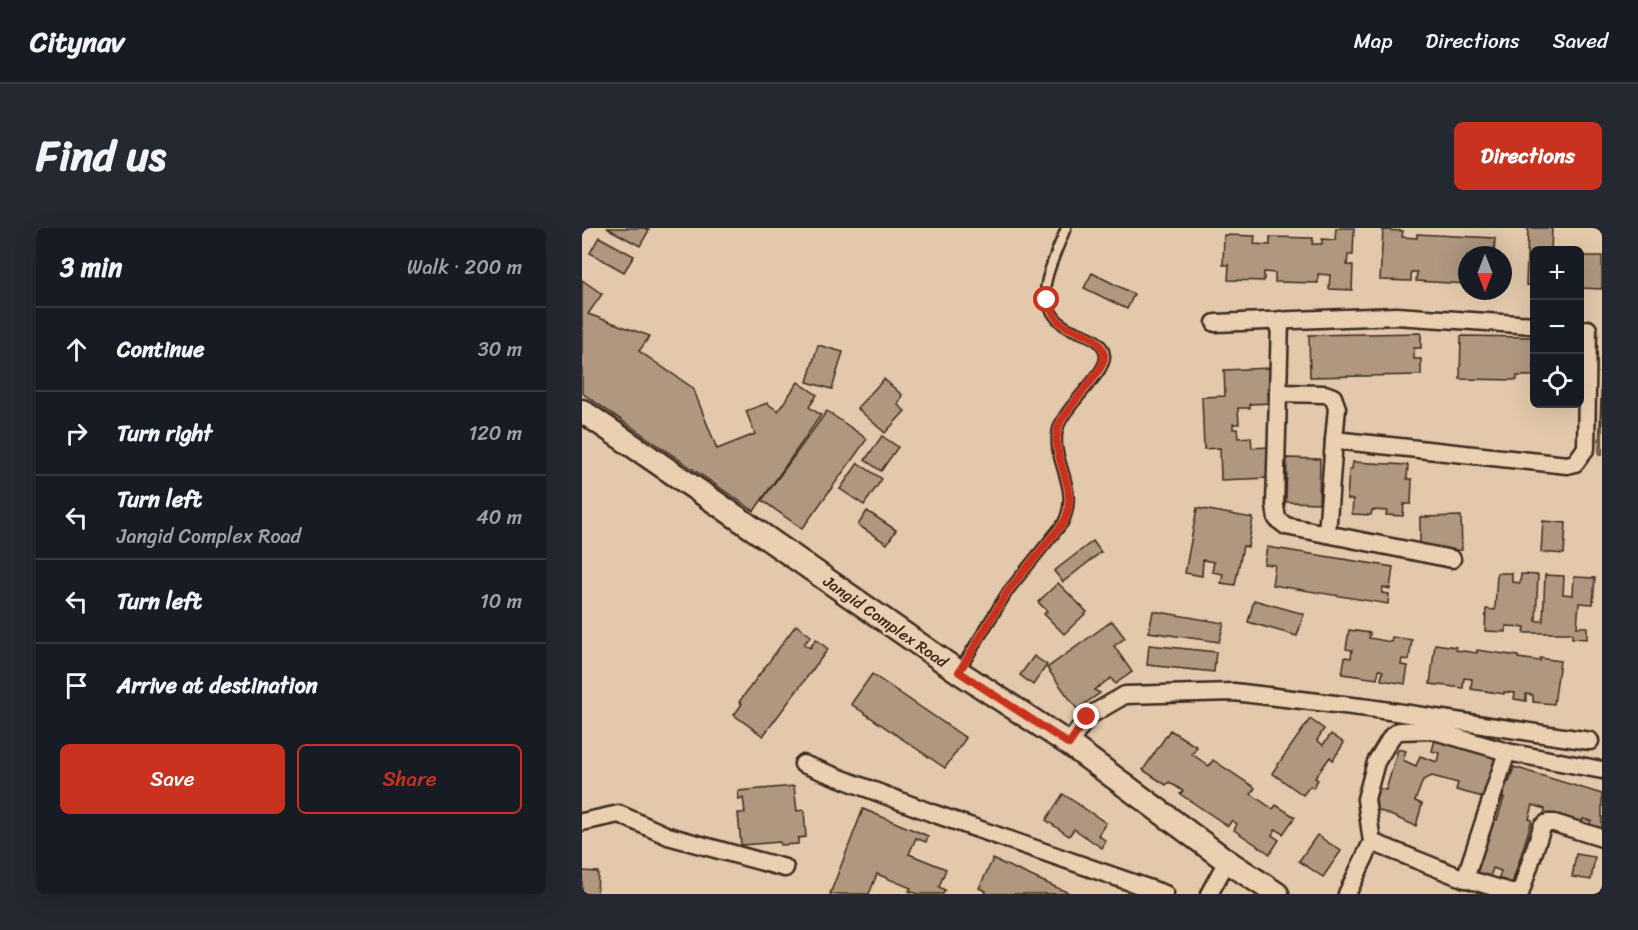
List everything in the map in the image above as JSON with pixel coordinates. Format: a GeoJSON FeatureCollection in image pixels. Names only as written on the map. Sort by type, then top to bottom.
{"type":"FeatureCollection","features":[{"type":"Feature","properties":{"kind":"street"},"geometry":{"type":"LineString","coordinates":[[1215,323],[1396,316],[1530,325]]}},
{"type":"Feature","properties":{"kind":"street"},"geometry":{"type":"LineString","coordinates":[[1280,320],[1275,506],[1277,519],[1286,526],[1452,559]]}},
{"type":"Feature","properties":{"kind":"street"},"geometry":{"type":"LineString","coordinates":[[1334,440],[1567,465],[1575,463],[1586,448],[1590,329]]}},
{"type":"Feature","properties":{"kind":"street"},"geometry":{"type":"LineString","coordinates":[[1278,393],[1325,394],[1333,397],[1336,408],[1327,534]]}},
{"type":"Feature","properties":{"kind":"street","name":"Jangid Complex Road"},"geometry":{"type":"LineString","coordinates":[[582,411],[959,672],[1069,744],[1227,861],[1277,894]]}},
{"type":"Feature","properties":{"kind":"street"},"geometry":{"type":"LineString","coordinates":[[1069,744],[1087,717],[1125,695],[1234,692],[1370,708],[1590,741]]}},
{"type":"Feature","properties":{"kind":"street"},"geometry":{"type":"LineString","coordinates":[[1347,894],[1372,842],[1366,799],[1376,762],[1392,736],[1399,732],[1431,730],[1507,752],[1602,770]]}},
{"type":"Feature","properties":{"kind":"street"},"geometry":{"type":"LineString","coordinates":[[1465,879],[1507,752]]}},
{"type":"Feature","properties":{"kind":"street"},"geometry":{"type":"LineString","coordinates":[[803,764],[933,813],[1165,894]]}},
{"type":"Feature","properties":{"kind":"street"},"geometry":{"type":"LineString","coordinates":[[582,822],[619,814],[668,836],[785,868]]}},
{"type":"Feature","properties":{"kind":"street"},"geometry":{"type":"LineString","coordinates":[[1372,842],[1465,879],[1518,894],[1542,827],[1547,823],[1554,823],[1602,838]]}},
{"type":"Feature","properties":{"kind":"street"},"geometry":{"type":"LineString","coordinates":[[1209,894],[1227,861]]}},
{"type":"Feature","properties":{"kind":"lane"},"geometry":{"type":"LineString","coordinates":[[959,672],[1008,591],[1064,522],[1069,511],[1070,495],[1058,445],[1058,431],[1061,420],[1102,367],[1105,356],[1100,345],[1092,336],[1064,326],[1052,314],[1047,300],[1045,286],[1066,228]]}},
{"type":"Feature","properties":{"kind":"building"},"geometry":{"type":"Polygon","coordinates":[[[607,228],[645,228],[649,230],[640,246],[607,228]]]}},
{"type":"Feature","properties":{"kind":"building"},"geometry":{"type":"Polygon","coordinates":[[[1336,228],[1354,228],[1353,255],[1348,255],[1347,265],[1353,265],[1352,290],[1329,289],[1330,275],[1318,274],[1318,283],[1275,282],[1275,273],[1264,272],[1264,281],[1228,280],[1229,265],[1223,265],[1224,235],[1255,236],[1254,244],[1270,245],[1270,237],[1313,238],[1312,244],[1322,244],[1322,239],[1335,240],[1336,228]]]}},
{"type":"Feature","properties":{"kind":"building"},"geometry":{"type":"Polygon","coordinates":[[[1528,228],[1552,228],[1551,246],[1530,246],[1530,286],[1526,285],[1528,228]]]}},
{"type":"Feature","properties":{"kind":"building"},"geometry":{"type":"Polygon","coordinates":[[[1383,230],[1403,231],[1402,237],[1417,238],[1417,234],[1495,238],[1495,246],[1458,246],[1458,283],[1416,281],[1417,272],[1411,272],[1411,281],[1380,280],[1383,230]]]}},
{"type":"Feature","properties":{"kind":"building"},"geometry":{"type":"Polygon","coordinates":[[[599,237],[634,256],[624,272],[590,253],[599,237]]]}},
{"type":"Feature","properties":{"kind":"building"},"geometry":{"type":"Polygon","coordinates":[[[1584,256],[1602,256],[1602,289],[1584,288],[1584,256]]]}},
{"type":"Feature","properties":{"kind":"building"},"geometry":{"type":"Polygon","coordinates":[[[1092,273],[1134,294],[1127,309],[1084,288],[1092,273]]]}},
{"type":"Feature","properties":{"kind":"building"},"geometry":{"type":"Polygon","coordinates":[[[582,280],[602,294],[588,314],[650,336],[639,351],[693,388],[717,449],[755,434],[746,411],[767,403],[778,411],[798,382],[817,395],[809,407],[821,415],[754,511],[582,393],[582,280]]]}},
{"type":"Feature","properties":{"kind":"building"},"geometry":{"type":"Polygon","coordinates":[[[1421,333],[1421,348],[1414,348],[1414,359],[1421,359],[1421,375],[1310,377],[1309,335],[1421,333]]]}},
{"type":"Feature","properties":{"kind":"building"},"geometry":{"type":"Polygon","coordinates":[[[1461,336],[1530,337],[1530,376],[1517,376],[1517,380],[1460,379],[1461,336]]]}},
{"type":"Feature","properties":{"kind":"building"},"geometry":{"type":"Polygon","coordinates":[[[818,345],[843,352],[832,389],[807,382],[818,345]]]}},
{"type":"Feature","properties":{"kind":"building"},"geometry":{"type":"Polygon","coordinates":[[[1602,364],[1602,455],[1599,455],[1602,364]]]}},
{"type":"Feature","properties":{"kind":"building"},"geometry":{"type":"Polygon","coordinates":[[[1270,368],[1271,403],[1250,404],[1250,408],[1238,408],[1239,424],[1233,424],[1233,429],[1237,429],[1238,438],[1251,437],[1252,448],[1269,447],[1270,478],[1221,480],[1220,448],[1204,449],[1202,397],[1225,396],[1224,370],[1270,368]]]}},
{"type":"Feature","properties":{"kind":"building"},"geometry":{"type":"Polygon","coordinates":[[[884,379],[902,395],[898,405],[905,411],[885,433],[857,408],[884,379]]]}},
{"type":"Feature","properties":{"kind":"building"},"geometry":{"type":"Polygon","coordinates":[[[827,411],[867,439],[802,529],[762,500],[827,411]]]}},
{"type":"Feature","properties":{"kind":"building"},"geometry":{"type":"Polygon","coordinates":[[[882,436],[898,447],[881,471],[865,460],[882,436]]]}},
{"type":"Feature","properties":{"kind":"building"},"geometry":{"type":"Polygon","coordinates":[[[1287,458],[1320,459],[1319,503],[1286,502],[1287,458]]]}},
{"type":"Feature","properties":{"kind":"building"},"geometry":{"type":"Polygon","coordinates":[[[1353,462],[1408,465],[1407,479],[1412,479],[1411,504],[1404,504],[1403,516],[1386,515],[1387,511],[1372,510],[1371,515],[1352,514],[1353,500],[1347,499],[1349,469],[1352,469],[1353,462]]]}},
{"type":"Feature","properties":{"kind":"building"},"geometry":{"type":"Polygon","coordinates":[[[858,463],[882,479],[864,505],[840,489],[858,463]]]}},
{"type":"Feature","properties":{"kind":"building"},"geometry":{"type":"Polygon","coordinates":[[[1197,508],[1253,518],[1248,547],[1243,546],[1235,585],[1221,583],[1223,574],[1212,572],[1214,562],[1203,560],[1202,576],[1185,573],[1197,508]]]}},
{"type":"Feature","properties":{"kind":"building"},"geometry":{"type":"Polygon","coordinates":[[[867,511],[896,530],[887,544],[858,525],[867,511]]]}},
{"type":"Feature","properties":{"kind":"building"},"geometry":{"type":"Polygon","coordinates":[[[1461,516],[1462,550],[1420,551],[1420,517],[1461,516]]]}},
{"type":"Feature","properties":{"kind":"building"},"geometry":{"type":"Polygon","coordinates":[[[1543,521],[1566,523],[1564,554],[1541,552],[1543,521]]]}},
{"type":"Feature","properties":{"kind":"building"},"geometry":{"type":"Polygon","coordinates":[[[1093,541],[1101,552],[1063,582],[1054,571],[1093,541]]]}},
{"type":"Feature","properties":{"kind":"building"},"geometry":{"type":"Polygon","coordinates":[[[1267,547],[1393,567],[1390,589],[1383,587],[1382,593],[1389,594],[1388,604],[1272,585],[1275,565],[1264,564],[1267,547]]]}},
{"type":"Feature","properties":{"kind":"building"},"geometry":{"type":"Polygon","coordinates":[[[1497,573],[1512,573],[1512,582],[1520,583],[1521,574],[1538,575],[1536,621],[1543,621],[1545,575],[1564,576],[1563,594],[1573,595],[1574,577],[1595,578],[1593,604],[1579,603],[1577,627],[1587,627],[1587,639],[1572,638],[1572,633],[1524,633],[1525,627],[1506,626],[1506,632],[1485,631],[1486,609],[1495,610],[1497,573]]]}},
{"type":"Feature","properties":{"kind":"building"},"geometry":{"type":"Polygon","coordinates":[[[1058,583],[1087,612],[1064,634],[1044,614],[1047,611],[1038,602],[1058,583]]]}},
{"type":"Feature","properties":{"kind":"building"},"geometry":{"type":"Polygon","coordinates":[[[1254,600],[1304,614],[1297,636],[1248,622],[1254,600]]]}},
{"type":"Feature","properties":{"kind":"building"},"geometry":{"type":"Polygon","coordinates":[[[1153,611],[1224,623],[1219,642],[1149,632],[1153,611]]]}},
{"type":"Feature","properties":{"kind":"building"},"geometry":{"type":"Polygon","coordinates":[[[1112,621],[1125,638],[1114,646],[1132,672],[1115,684],[1111,678],[1094,690],[1100,693],[1077,709],[1047,668],[1112,621]]]}},
{"type":"Feature","properties":{"kind":"building"},"geometry":{"type":"Polygon","coordinates":[[[796,625],[811,636],[804,644],[810,648],[816,639],[828,649],[763,736],[734,715],[742,704],[739,702],[796,625]]]}},
{"type":"Feature","properties":{"kind":"building"},"geometry":{"type":"Polygon","coordinates":[[[1349,630],[1370,633],[1369,638],[1391,642],[1392,637],[1412,640],[1409,660],[1402,659],[1401,665],[1408,666],[1405,684],[1381,680],[1383,671],[1379,670],[1377,679],[1342,674],[1345,657],[1351,658],[1352,650],[1346,649],[1349,630]]]}},
{"type":"Feature","properties":{"kind":"building"},"geometry":{"type":"Polygon","coordinates":[[[1435,644],[1477,653],[1477,650],[1540,661],[1540,658],[1560,661],[1554,704],[1533,702],[1533,695],[1526,694],[1526,701],[1514,699],[1515,693],[1504,692],[1504,694],[1471,689],[1472,679],[1464,678],[1463,688],[1430,684],[1435,644]]]}},
{"type":"Feature","properties":{"kind":"building"},"geometry":{"type":"Polygon","coordinates":[[[1149,645],[1216,652],[1214,672],[1147,665],[1149,645]]]}},
{"type":"Feature","properties":{"kind":"building"},"geometry":{"type":"Polygon","coordinates":[[[1034,656],[1047,665],[1033,685],[1020,675],[1034,656]]]}},
{"type":"Feature","properties":{"kind":"building"},"geometry":{"type":"Polygon","coordinates":[[[872,674],[966,738],[945,768],[851,704],[872,674]]]}},
{"type":"Feature","properties":{"kind":"building"},"geometry":{"type":"Polygon","coordinates":[[[1310,719],[1324,729],[1317,740],[1323,745],[1331,734],[1344,743],[1333,760],[1330,757],[1315,778],[1318,780],[1313,788],[1310,786],[1303,795],[1272,773],[1310,719]]]}},
{"type":"Feature","properties":{"kind":"building"},"geometry":{"type":"Polygon","coordinates":[[[1170,730],[1197,747],[1192,754],[1209,766],[1213,760],[1255,788],[1251,794],[1273,809],[1276,805],[1295,817],[1283,834],[1276,829],[1272,835],[1279,840],[1270,854],[1234,830],[1237,824],[1232,820],[1228,826],[1180,794],[1183,791],[1169,782],[1166,785],[1143,770],[1170,730]]]}},
{"type":"Feature","properties":{"kind":"building"},"geometry":{"type":"Polygon","coordinates":[[[1435,740],[1496,758],[1483,797],[1456,790],[1458,783],[1432,776],[1423,780],[1415,801],[1422,804],[1416,826],[1369,806],[1375,788],[1386,790],[1398,749],[1406,751],[1403,760],[1416,766],[1420,756],[1437,762],[1439,753],[1432,751],[1435,740]]]}},
{"type":"Feature","properties":{"kind":"building"},"geometry":{"type":"Polygon","coordinates":[[[1514,767],[1602,794],[1602,833],[1588,828],[1591,821],[1583,819],[1581,826],[1544,814],[1545,809],[1533,805],[1529,819],[1532,820],[1512,884],[1498,880],[1501,871],[1493,868],[1490,877],[1477,873],[1494,819],[1497,820],[1504,798],[1501,797],[1506,781],[1509,782],[1514,767]]]}},
{"type":"Feature","properties":{"kind":"building"},"geometry":{"type":"Polygon","coordinates":[[[794,786],[797,811],[804,810],[806,837],[798,838],[798,844],[780,845],[780,842],[741,845],[738,813],[745,813],[743,798],[739,800],[738,791],[794,786]]]}},
{"type":"Feature","properties":{"kind":"building"},"geometry":{"type":"Polygon","coordinates":[[[1063,794],[1106,823],[1098,835],[1106,841],[1102,848],[1074,829],[1069,836],[1046,820],[1063,794]]]}},
{"type":"Feature","properties":{"kind":"building"},"geometry":{"type":"Polygon","coordinates":[[[863,809],[928,836],[926,842],[916,838],[909,854],[946,869],[939,887],[945,890],[943,894],[918,894],[909,891],[911,888],[877,874],[869,894],[830,894],[863,809]]]}},
{"type":"Feature","properties":{"kind":"building"},"geometry":{"type":"Polygon","coordinates":[[[1317,835],[1341,851],[1323,877],[1299,861],[1317,835]]]}},
{"type":"Feature","properties":{"kind":"building"},"geometry":{"type":"Polygon","coordinates":[[[1576,854],[1595,857],[1591,880],[1572,877],[1576,854]]]}},
{"type":"Feature","properties":{"kind":"building"},"geometry":{"type":"Polygon","coordinates":[[[993,859],[1071,894],[985,894],[986,891],[979,888],[993,859]]]}},
{"type":"Feature","properties":{"kind":"building"},"geometry":{"type":"Polygon","coordinates":[[[582,871],[598,872],[597,894],[582,894],[582,871]]]}},
{"type":"Feature","properties":{"kind":"route"},"geometry":{"type":"LineString","coordinates":[[1047,300],[1052,314],[1064,326],[1092,336],[1100,345],[1105,356],[1102,367],[1068,409],[1061,420],[1058,431],[1058,445],[1070,495],[1069,511],[1064,522],[1008,591],[959,672],[1069,744],[1087,717]]}}]}
